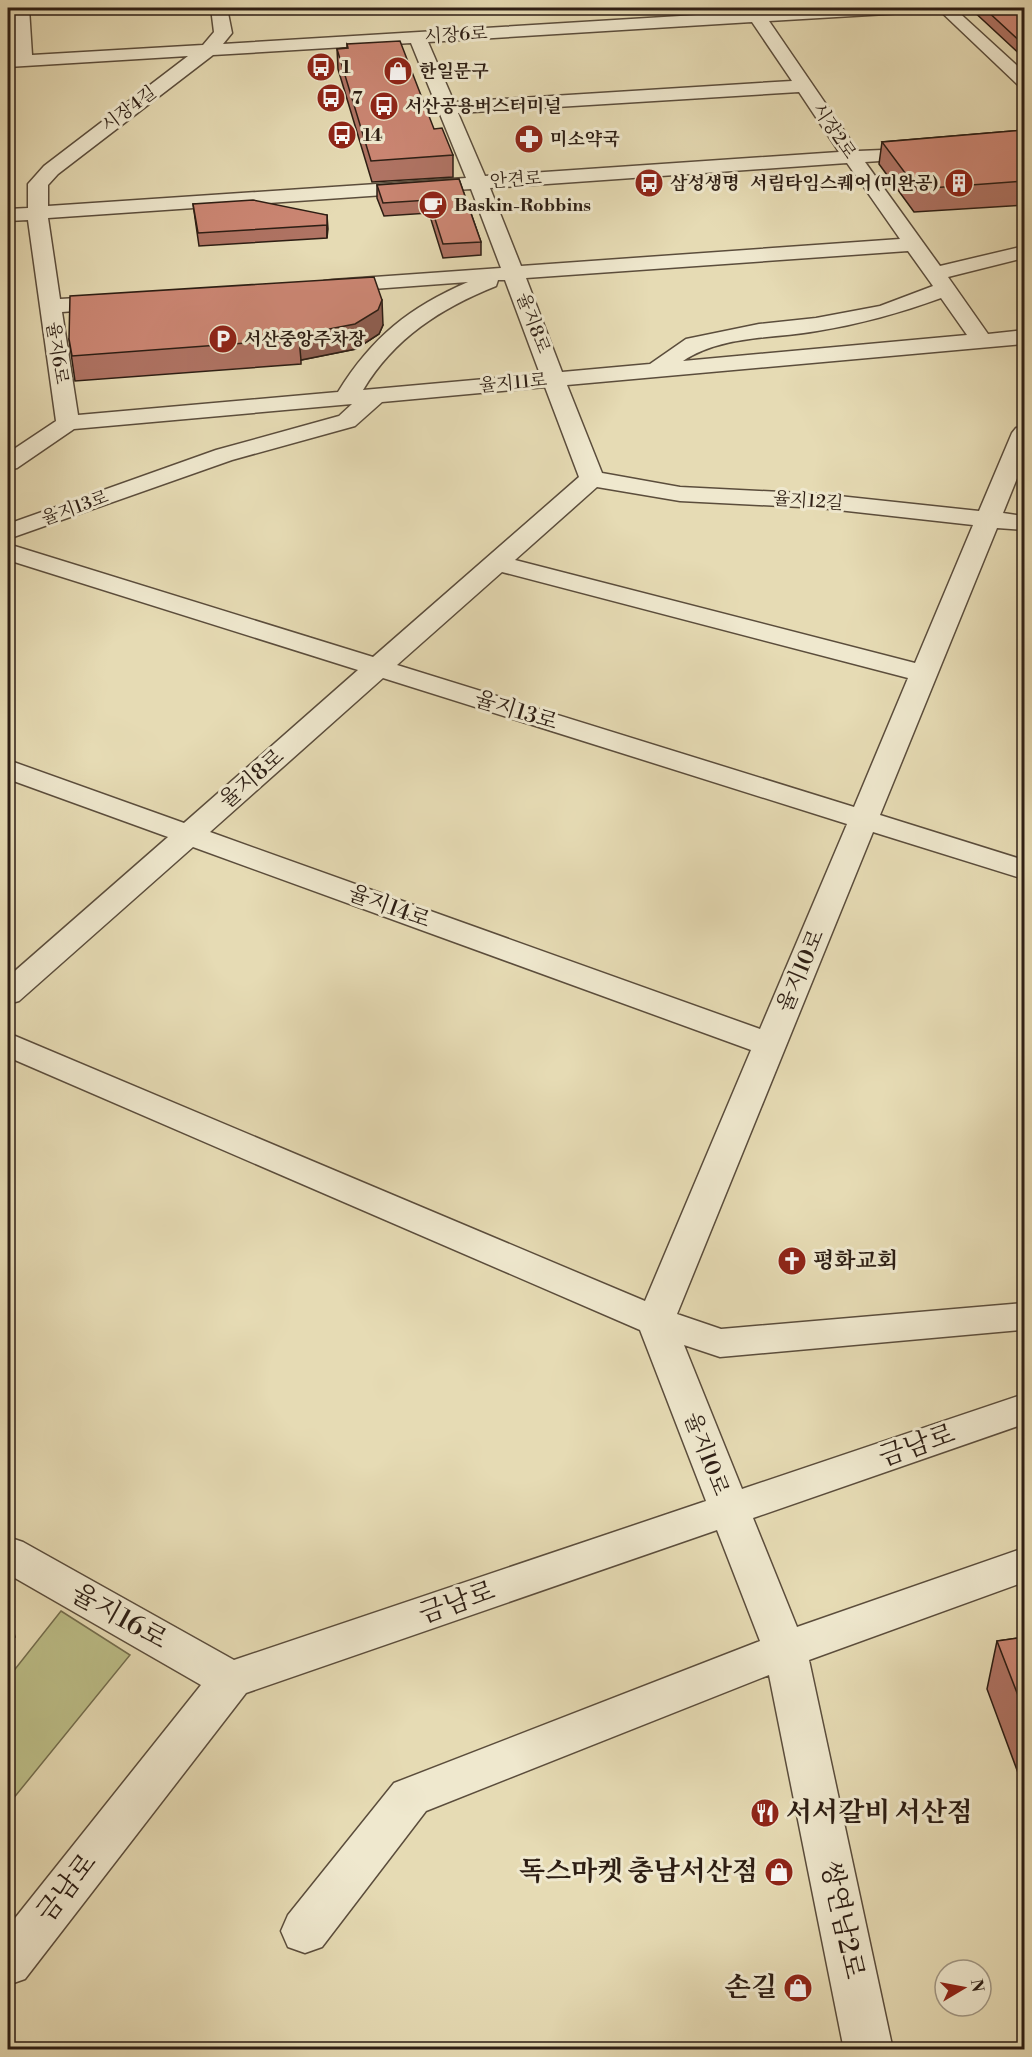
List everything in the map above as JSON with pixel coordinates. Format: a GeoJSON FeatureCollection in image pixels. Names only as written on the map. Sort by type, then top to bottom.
{"type":"FeatureCollection","features":[{"type":"Feature","properties":{"kind":"street"},"geometry":{"type":"LineString","coordinates":[[16,61],[21,8]]}},
{"type":"Feature","properties":{"kind":"street","name":"시장4길"},"geometry":{"type":"LineString","coordinates":[[38,213],[39,184],[45,174],[208,50],[223,33],[219,8]]}},
{"type":"Feature","properties":{"kind":"street","name":"시장6로"},"geometry":{"type":"LineString","coordinates":[[16,61],[417,37],[498,24],[754,12],[904,8]]}},
{"type":"Feature","properties":{"kind":"street"},"geometry":{"type":"LineString","coordinates":[[945,8],[1024,81]]}},
{"type":"Feature","properties":{"kind":"street","name":"시장2로"},"geometry":{"type":"LineString","coordinates":[[754,12],[852,157],[982,340]]}},
{"type":"Feature","properties":{"kind":"street","name":"율지8로"},"geometry":{"type":"LineString","coordinates":[[8,994],[592,479],[478,183],[417,37]]}},
{"type":"Feature","properties":{"kind":"street"},"geometry":{"type":"LineString","coordinates":[[698,76],[749,89]]}},
{"type":"Feature","properties":{"kind":"street"},"geometry":{"type":"LineString","coordinates":[[447,108],[804,86]]}},
{"type":"Feature","properties":{"kind":"street","name":"안견로"},"geometry":{"type":"LineString","coordinates":[[8,215],[938,151]]}},
{"type":"Feature","properties":{"kind":"street","name":"율지6로"},"geometry":{"type":"LineString","coordinates":[[38,213],[68,423]]}},
{"type":"Feature","properties":{"kind":"street"},"geometry":{"type":"LineString","coordinates":[[311,287],[914,244]]}},
{"type":"Feature","properties":{"kind":"street","name":"율지11로"},"geometry":{"type":"LineString","coordinates":[[68,423],[656,370],[694,344],[759,331],[816,325],[885,311],[940,281],[1024,252]]}},
{"type":"Feature","properties":{"kind":"street"},"geometry":{"type":"LineString","coordinates":[[346,398],[378,351],[409,325],[475,287],[513,273]]}},
{"type":"Feature","properties":{"kind":"street"},"geometry":{"type":"LineString","coordinates":[[50,306],[133,300]]}},
{"type":"Feature","properties":{"kind":"street"},"geometry":{"type":"LineString","coordinates":[[656,370],[1024,337]]}},
{"type":"Feature","properties":{"kind":"street","name":"율지13로"},"geometry":{"type":"LineString","coordinates":[[8,532],[224,455],[347,421],[376,395]]}},
{"type":"Feature","properties":{"kind":"street"},"geometry":{"type":"LineString","coordinates":[[8,463],[68,423]]}},
{"type":"Feature","properties":{"kind":"street","name":"율지10로"},"geometry":{"type":"LineString","coordinates":[[728,1510],[655,1321],[1024,433]]}},
{"type":"Feature","properties":{"kind":"street","name":"율지12길"},"geometry":{"type":"LineString","coordinates":[[592,479],[680,494],[820,501],[1024,523]]}},
{"type":"Feature","properties":{"kind":"street","name":"율지13로"},"geometry":{"type":"LineString","coordinates":[[8,552],[1024,870]]}},
{"type":"Feature","properties":{"kind":"street"},"geometry":{"type":"LineString","coordinates":[[497,563],[924,674]]}},
{"type":"Feature","properties":{"kind":"street","name":"율지14로"},"geometry":{"type":"LineString","coordinates":[[8,769],[770,1045]]}},
{"type":"Feature","properties":{"kind":"street"},"geometry":{"type":"LineString","coordinates":[[8,1044],[655,1321],[720,1343],[1021,1316]]}},
{"type":"Feature","properties":{"kind":"street","name":"금남로"},"geometry":{"type":"LineString","coordinates":[[8,1963],[231,1680],[1024,1409]]}},
{"type":"Feature","properties":{"kind":"street","name":"쌍연남2로"},"geometry":{"type":"LineString","coordinates":[[728,1510],[785,1650],[869,2049]]}},
{"type":"Feature","properties":{"kind":"street","name":"율지16로"},"geometry":{"type":"LineString","coordinates":[[8,1554],[231,1680]]}},
{"type":"Feature","properties":{"kind":"street"},"geometry":{"type":"LineString","coordinates":[[305,1931],[410,1797],[785,1650],[1024,1565]]}},
{"type":"Feature","properties":{"kind":"green space"},"geometry":{"type":"Polygon","coordinates":[[[61,1611],[130,1655],[8,1805],[8,1678],[61,1611]]]}},
{"type":"Feature","properties":{"kind":"building"},"geometry":{"type":"Polygon","coordinates":[[[984,8],[1024,8],[1024,45],[984,8]]]}},
{"type":"Feature","properties":{"kind":"building","name":"서산공용버스터미널"},"geometry":{"type":"Polygon","coordinates":[[[400,41],[434,129],[442,128],[453,155],[371,161],[337,49],[348,48],[347,44],[400,41]]]}},
{"type":"Feature","properties":{"kind":"building"},"geometry":{"type":"Polygon","coordinates":[[[1024,130],[1024,181],[917,189],[882,142],[1024,130]]]}},
{"type":"Feature","properties":{"kind":"building"},"geometry":{"type":"Polygon","coordinates":[[[459,179],[481,242],[443,244],[429,200],[383,203],[377,185],[459,179]]]}},
{"type":"Feature","properties":{"kind":"building"},"geometry":{"type":"Polygon","coordinates":[[[253,200],[327,215],[327,225],[198,233],[193,204],[253,200]]]}},
{"type":"Feature","properties":{"kind":"building"},"geometry":{"type":"Polygon","coordinates":[[[374,277],[382,300],[378,310],[355,324],[298,335],[299,339],[72,356],[69,339],[70,296],[374,277]]]}},
{"type":"Feature","properties":{"kind":"building"},"geometry":{"type":"Polygon","coordinates":[[[1024,1637],[1024,1711],[997,1641],[1024,1637]]]}},
{"type":"Feature","properties":{"kind":"place","name":"1"},"geometry":{"type":"Point","coordinates":[321,67]}},
{"type":"Feature","properties":{"kind":"place","name":"한일문구"},"geometry":{"type":"Point","coordinates":[398,71]}},
{"type":"Feature","properties":{"kind":"place","name":"7"},"geometry":{"type":"Point","coordinates":[331,98]}},
{"type":"Feature","properties":{"kind":"place","name":"서산공용버스터미널"},"geometry":{"type":"Point","coordinates":[384,106]}},
{"type":"Feature","properties":{"kind":"place","name":"14"},"geometry":{"type":"Point","coordinates":[342,135]}},
{"type":"Feature","properties":{"kind":"place","name":"미소약국"},"geometry":{"type":"Point","coordinates":[529,139]}},
{"type":"Feature","properties":{"kind":"place","name":"삼성생명"},"geometry":{"type":"Point","coordinates":[649,183]}},
{"type":"Feature","properties":{"kind":"place","name":"서림타임스퀘어 (미완공)"},"geometry":{"type":"Point","coordinates":[959,183]}},
{"type":"Feature","properties":{"kind":"place","name":"Baskin-Robbins"},"geometry":{"type":"Point","coordinates":[433,205]}},
{"type":"Feature","properties":{"kind":"place","name":"서산중앙주차장"},"geometry":{"type":"Point","coordinates":[223,339]}},
{"type":"Feature","properties":{"kind":"place","name":"평화교회"},"geometry":{"type":"Point","coordinates":[792,1261]}},
{"type":"Feature","properties":{"kind":"place","name":"서서갈비 서산점"},"geometry":{"type":"Point","coordinates":[765,1813]}},
{"type":"Feature","properties":{"kind":"place","name":"독스마켓 충남서산점"},"geometry":{"type":"Point","coordinates":[779,1872]}},
{"type":"Feature","properties":{"kind":"place","name":"손길"},"geometry":{"type":"Point","coordinates":[798,1988]}}]}
